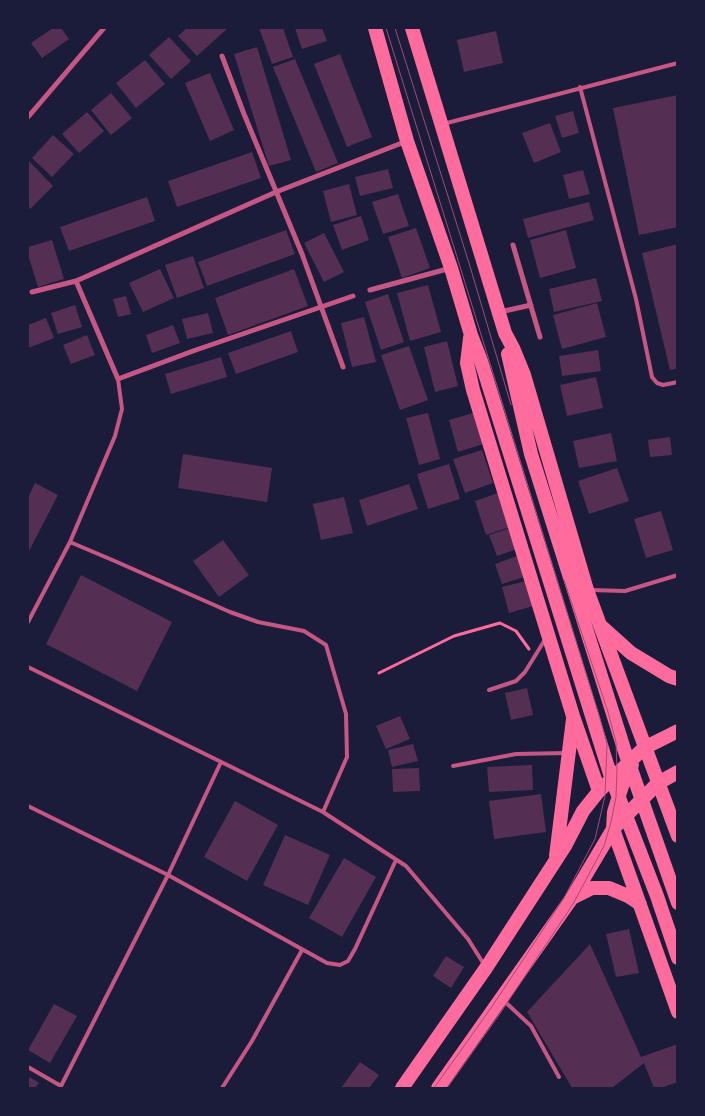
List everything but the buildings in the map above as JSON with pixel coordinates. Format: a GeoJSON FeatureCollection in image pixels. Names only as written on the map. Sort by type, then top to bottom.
{"type":"FeatureCollection","features":[{"type":"Feature","properties":{"kind":"highway"},"geometry":{"type":"LineString","coordinates":[[375,28],[407,141],[451,268],[611,777],[657,896],[678,958]]}},
{"type":"Feature","properties":{"kind":"highway"},"geometry":{"type":"LineString","coordinates":[[416,29],[441,125],[499,312],[534,463],[625,752],[678,904],[660,915],[650,929]]}},
{"type":"Feature","properties":{"kind":"highway"},"geometry":{"type":"LineString","coordinates":[[506,339],[513,348],[524,375],[598,623],[678,836]]}},
{"type":"Feature","properties":{"kind":"highway"},"geometry":{"type":"LineString","coordinates":[[473,341],[467,363],[472,390],[573,716],[599,791]]}},
{"type":"Feature","properties":{"kind":"highway"},"geometry":{"type":"LineString","coordinates":[[598,623],[631,653],[669,676],[678,679]]}},
{"type":"Feature","properties":{"kind":"highway"},"geometry":{"type":"LineString","coordinates":[[573,716],[582,722],[590,724],[601,723],[610,719],[620,710],[626,699]]}},
{"type":"Feature","properties":{"kind":"highway"},"geometry":{"type":"LineString","coordinates":[[555,862],[573,716]]}},
{"type":"Feature","properties":{"kind":"highway"},"geometry":{"type":"LineString","coordinates":[[402,1088],[486,968],[555,862],[583,811],[599,791],[644,748],[678,731]]}},
{"type":"Feature","properties":{"kind":"highway"},"geometry":{"type":"LineString","coordinates":[[644,748],[634,763],[620,794],[614,812],[613,829],[678,1012]]}},
{"type":"Feature","properties":{"kind":"highway"},"geometry":{"type":"LineString","coordinates":[[599,791],[610,795],[634,793],[678,772]]}},
{"type":"Feature","properties":{"kind":"highway"},"geometry":{"type":"LineString","coordinates":[[438,1088],[572,898],[613,829],[658,783]]}},
{"type":"Feature","properties":{"kind":"highway"},"geometry":{"type":"LineString","coordinates":[[572,898],[592,888],[609,888],[628,896],[640,904]]}},
{"type":"Feature","properties":{"kind":"street"},"geometry":{"type":"LineString","coordinates":[[28,117],[104,28]]}},
{"type":"Feature","properties":{"kind":"street"},"geometry":{"type":"LineString","coordinates":[[222,56],[302,254],[343,367]]}},
{"type":"Feature","properties":{"kind":"street"},"geometry":{"type":"LineString","coordinates":[[32,292],[76,280],[276,192],[407,141]]}},
{"type":"Feature","properties":{"kind":"street"},"geometry":{"type":"LineString","coordinates":[[513,245],[540,337]]}},
{"type":"Feature","properties":{"kind":"street"},"geometry":{"type":"LineString","coordinates":[[370,290],[451,268]]}},
{"type":"Feature","properties":{"kind":"street"},"geometry":{"type":"LineString","coordinates":[[76,280],[118,379],[353,296]]}},
{"type":"Feature","properties":{"kind":"street"},"geometry":{"type":"LineString","coordinates":[[499,312],[531,305]]}},
{"type":"Feature","properties":{"kind":"lane"},"geometry":{"type":"LineString","coordinates":[[441,125],[580,87],[678,63]]}},
{"type":"Feature","properties":{"kind":"lane"},"geometry":{"type":"LineString","coordinates":[[580,87],[636,299],[652,378],[657,383],[663,385],[678,382]]}},
{"type":"Feature","properties":{"kind":"lane"},"geometry":{"type":"LineString","coordinates":[[28,622],[70,542],[115,436],[122,409],[118,379]]}},
{"type":"Feature","properties":{"kind":"lane"},"geometry":{"type":"LineString","coordinates":[[70,542],[230,612],[258,622],[304,631],[326,645],[346,714],[347,757],[323,812]]}},
{"type":"Feature","properties":{"kind":"lane"},"geometry":{"type":"LineString","coordinates":[[587,590],[624,590],[678,575]]}},
{"type":"Feature","properties":{"kind":"lane"},"geometry":{"type":"LineString","coordinates":[[490,690],[516,681],[525,672],[548,633]]}},
{"type":"Feature","properties":{"kind":"lane"},"geometry":{"type":"LineString","coordinates":[[28,667],[323,812],[406,866],[468,939],[486,968]]}},
{"type":"Feature","properties":{"kind":"lane"},"geometry":{"type":"LineString","coordinates":[[453,766],[516,754],[568,753]]}},
{"type":"Feature","properties":{"kind":"lane"},"geometry":{"type":"LineString","coordinates":[[28,1066],[60,1087],[168,875],[221,762]]}},
{"type":"Feature","properties":{"kind":"lane"},"geometry":{"type":"LineString","coordinates":[[28,806],[168,875],[327,963],[340,965],[348,961],[355,949],[396,860]]}},
{"type":"Feature","properties":{"kind":"lane"},"geometry":{"type":"LineString","coordinates":[[222,1088],[252,1041],[302,950]]}},
{"type":"Feature","properties":{"kind":"lane"},"geometry":{"type":"LineString","coordinates":[[502,999],[531,1026],[560,1077]]}},
{"type":"Feature","properties":{"kind":"path"},"geometry":{"type":"LineString","coordinates":[[379,673],[454,636],[500,623],[516,631],[534,657]]}},
{"type":"Feature","properties":{"kind":"tram line"},"geometry":{"type":"LineString","coordinates":[[386,28],[607,744],[605,796],[595,839],[564,898],[491,1008],[434,1088]]}},
{"type":"Feature","properties":{"kind":"tram line"},"geometry":{"type":"LineString","coordinates":[[395,28],[469,263],[511,405]]}},
{"type":"Feature","properties":{"kind":"tram line"},"geometry":{"type":"LineString","coordinates":[[447,1088],[499,1015],[573,904],[604,846],[611,822],[616,797],[616,742],[608,712],[564,580]]}}]}
